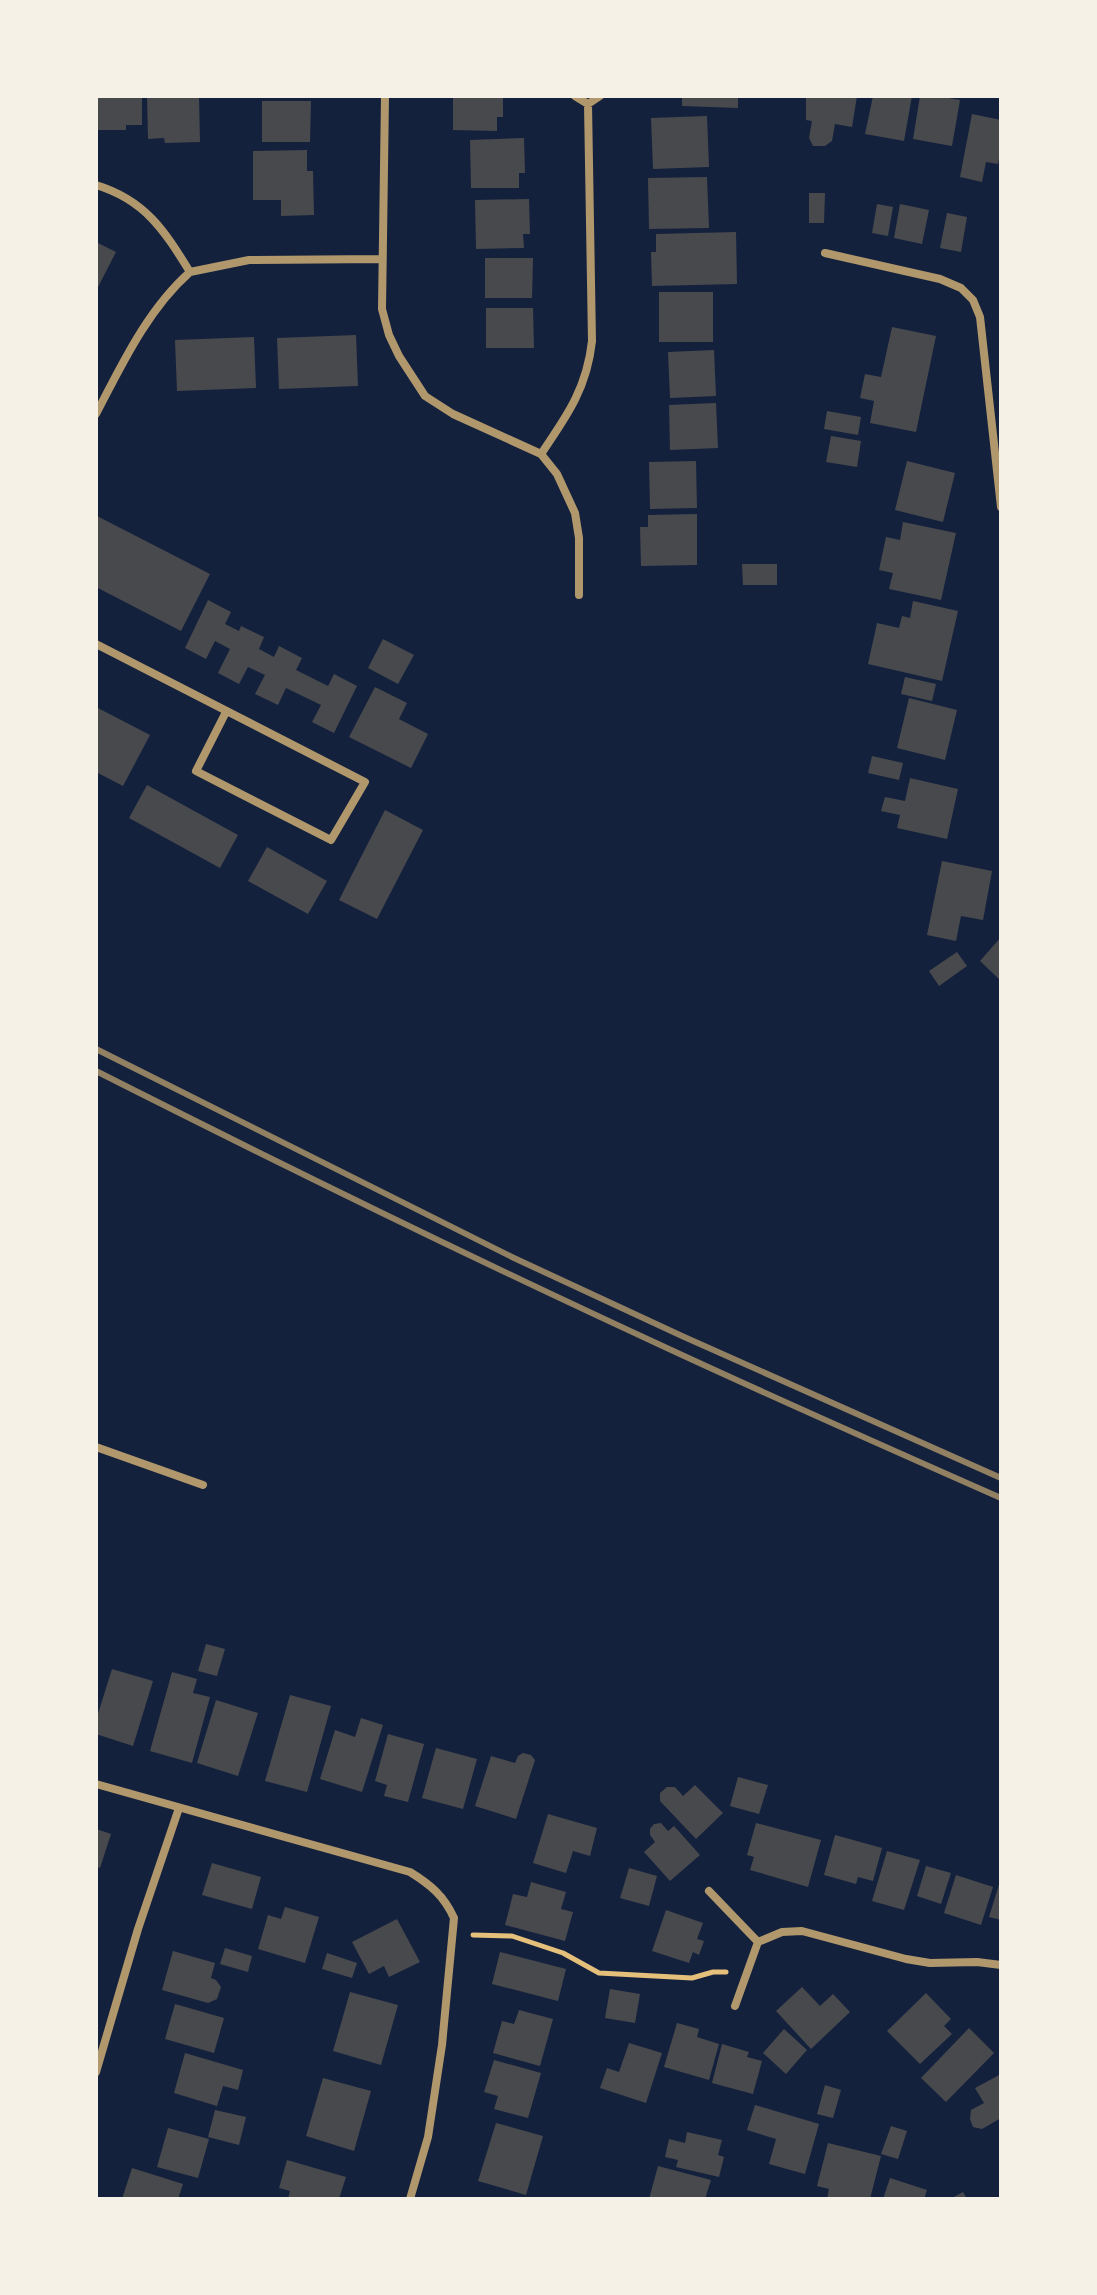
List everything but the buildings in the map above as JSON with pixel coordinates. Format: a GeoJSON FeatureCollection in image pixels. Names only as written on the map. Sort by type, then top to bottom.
{"type":"FeatureCollection","features":[{"type":"Feature","properties":{"kind":"street"},"geometry":{"type":"LineString","coordinates":[[385,96],[382,309],[389,335],[425,396],[453,414],[541,454],[557,474],[575,513],[579,538],[579,595]]}},
{"type":"Feature","properties":{"kind":"street"},"geometry":{"type":"LineString","coordinates":[[575,96],[588,104]]}},
{"type":"Feature","properties":{"kind":"street"},"geometry":{"type":"LineString","coordinates":[[588,104],[600,96]]}},
{"type":"Feature","properties":{"kind":"street"},"geometry":{"type":"LineString","coordinates":[[541,454],[569,413],[589,364],[592,341],[588,104]]}},
{"type":"Feature","properties":{"kind":"street"},"geometry":{"type":"LineString","coordinates":[[96,185],[122,194],[153,219],[163,229],[190,272]]}},
{"type":"Feature","properties":{"kind":"street"},"geometry":{"type":"LineString","coordinates":[[825,253],[940,279],[961,288],[973,300],[982,331],[1001,507]]}},
{"type":"Feature","properties":{"kind":"street"},"geometry":{"type":"LineString","coordinates":[[96,414],[157,306],[190,272],[217,264],[249,260],[382,259]]}},
{"type":"Feature","properties":{"kind":"street"},"geometry":{"type":"LineString","coordinates":[[96,644],[365,782],[331,840],[196,771],[226,712]]}},
{"type":"Feature","properties":{"kind":"street"},"geometry":{"type":"LineString","coordinates":[[96,1447],[203,1485]]}},
{"type":"Feature","properties":{"kind":"street"},"geometry":{"type":"LineString","coordinates":[[96,1784],[410,1872],[431,1885],[446,1900],[454,1918],[442,2045],[428,2137],[410,2199]]}},
{"type":"Feature","properties":{"kind":"street"},"geometry":{"type":"LineString","coordinates":[[96,2072],[138,1929],[179,1808]]}},
{"type":"Feature","properties":{"kind":"street"},"geometry":{"type":"LineString","coordinates":[[709,1891],[758,1942]]}},
{"type":"Feature","properties":{"kind":"street"},"geometry":{"type":"LineString","coordinates":[[735,2006],[758,1942],[782,1932],[802,1931],[930,1963],[1001,1965]]}},
{"type":"Feature","properties":{"kind":"path"},"geometry":{"type":"LineString","coordinates":[[453,1934],[512,1936],[563,1953],[599,1973],[692,1978],[713,1972],[747,1972]]}},
{"type":"Feature","properties":{"kind":"railway"},"geometry":{"type":"LineString","coordinates":[[96,1049],[514,1258],[1001,1478]]}},
{"type":"Feature","properties":{"kind":"railway"},"geometry":{"type":"LineString","coordinates":[[96,1071],[525,1282],[1001,1498]]}}]}
